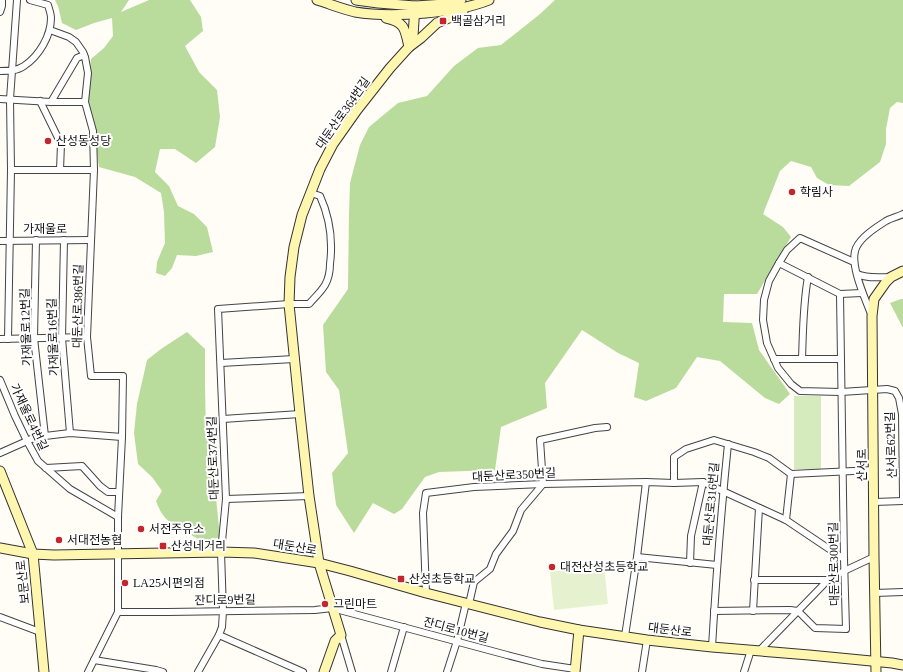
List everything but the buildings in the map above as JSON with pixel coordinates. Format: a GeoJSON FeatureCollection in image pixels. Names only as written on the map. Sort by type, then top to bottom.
{"type":"FeatureCollection","features":[{"type":"Feature","properties":{"kind":"main road"},"geometry":{"type":"LineString","coordinates":[[317,0],[353,11],[383,15],[461,0]]}},
{"type":"Feature","properties":{"kind":"main road"},"geometry":{"type":"LineString","coordinates":[[356,0],[415,10],[447,11],[467,8],[488,0]]}},
{"type":"Feature","properties":{"kind":"main road"},"geometry":{"type":"LineString","coordinates":[[365,13],[394,20],[400,23],[404,28],[409,47],[421,38],[436,23],[488,0]]}},
{"type":"Feature","properties":{"kind":"main road","name":"대둔산로364번길"},"geometry":{"type":"LineString","coordinates":[[341,636],[319,563],[309,496],[289,304],[290,277],[294,248],[302,215],[320,169],[333,144],[346,125],[390,68],[409,47],[414,36],[415,10]]}},
{"type":"Feature","properties":{"kind":"main road","name":"산서로"},"geometry":{"type":"LineString","coordinates":[[876,672],[872,316],[874,299],[891,277],[903,271]]}},
{"type":"Feature","properties":{"kind":"main road","name":"보문산로"},"geometry":{"type":"LineString","coordinates":[[0,471],[33,554],[44,672]]}},
{"type":"Feature","properties":{"kind":"main road","name":"대둔산로"},"geometry":{"type":"LineString","coordinates":[[0,548],[33,554],[54,555],[221,552],[254,553],[319,563],[426,593],[540,622],[579,630],[647,640],[876,661],[903,665]]}},
{"type":"Feature","properties":{"kind":"main road"},"geometry":{"type":"LineString","coordinates":[[575,670],[579,630]]}},
{"type":"Feature","properties":{"kind":"main road"},"geometry":{"type":"LineString","coordinates":[[324,672],[335,641],[341,636]]}},
{"type":"Feature","properties":{"kind":"street"},"geometry":{"type":"LineString","coordinates":[[0,12],[2,0]]}},
{"type":"Feature","properties":{"kind":"street"},"geometry":{"type":"LineString","coordinates":[[8,339],[11,170],[10,99],[17,0]]}},
{"type":"Feature","properties":{"kind":"street"},"geometry":{"type":"LineString","coordinates":[[0,71],[12,71],[24,66],[36,56],[45,42],[50,30],[51,17],[48,5],[30,0]]}},
{"type":"Feature","properties":{"kind":"street","name":"대둔산로386번길"},"geometry":{"type":"LineString","coordinates":[[50,30],[69,37],[76,42],[83,52],[88,73],[86,102],[93,131],[94,170],[87,337],[91,376],[123,376],[117,554],[118,612]]}},
{"type":"Feature","properties":{"kind":"street"},"geometry":{"type":"LineString","coordinates":[[51,102],[77,58],[84,55]]}},
{"type":"Feature","properties":{"kind":"street"},"geometry":{"type":"LineString","coordinates":[[0,99],[51,102],[86,102]]}},
{"type":"Feature","properties":{"kind":"street"},"geometry":{"type":"LineString","coordinates":[[40,101],[61,144],[60,170]]}},
{"type":"Feature","properties":{"kind":"street"},"geometry":{"type":"LineString","coordinates":[[11,170],[94,170]]}},
{"type":"Feature","properties":{"kind":"street"},"geometry":{"type":"LineString","coordinates":[[289,304],[309,304],[325,285],[329,274],[332,250],[330,227],[325,207],[320,196],[311,193]]}},
{"type":"Feature","properties":{"kind":"street"},"geometry":{"type":"LineString","coordinates":[[872,316],[862,293],[857,274],[854,262],[855,249],[860,241],[872,231],[887,221],[903,214]]}},
{"type":"Feature","properties":{"kind":"street"},"geometry":{"type":"LineString","coordinates":[[854,262],[800,238],[787,250],[769,281],[764,300],[763,320],[767,343],[778,368],[791,384],[800,392],[873,390]]}},
{"type":"Feature","properties":{"kind":"street","name":"가재울로12번길"},"geometry":{"type":"LineString","coordinates":[[36,240],[34,338],[45,436]]}},
{"type":"Feature","properties":{"kind":"street","name":"가재울로16번길"},"geometry":{"type":"LineString","coordinates":[[64,240],[62,338],[70,433]]}},
{"type":"Feature","properties":{"kind":"street","name":"가재울로"},"geometry":{"type":"LineString","coordinates":[[0,241],[91,240]]}},
{"type":"Feature","properties":{"kind":"street"},"geometry":{"type":"LineString","coordinates":[[779,263],[840,294],[862,293]]}},
{"type":"Feature","properties":{"kind":"street"},"geometry":{"type":"LineString","coordinates":[[857,274],[862,277],[869,278],[891,277]]}},
{"type":"Feature","properties":{"kind":"street"},"geometry":{"type":"LineString","coordinates":[[802,359],[803,321],[808,277]]}},
{"type":"Feature","properties":{"kind":"street","name":"대둔산로300번길"},"geometry":{"type":"LineString","coordinates":[[798,611],[815,628],[846,629],[840,294]]}},
{"type":"Feature","properties":{"kind":"street","name":"대둔산로374번길"},"geometry":{"type":"LineString","coordinates":[[198,672],[219,635],[222,627],[223,611],[221,552],[226,499],[218,309],[289,304]]}},
{"type":"Feature","properties":{"kind":"street"},"geometry":{"type":"LineString","coordinates":[[0,338],[87,337]]}},
{"type":"Feature","properties":{"kind":"street"},"geometry":{"type":"LineString","coordinates":[[221,363],[294,359]]}},
{"type":"Feature","properties":{"kind":"street"},"geometry":{"type":"LineString","coordinates":[[774,359],[841,359]]}},
{"type":"Feature","properties":{"kind":"street","name":"가재울로4번길"},"geometry":{"type":"LineString","coordinates":[[0,380],[27,441],[38,461],[70,489],[118,517]]}},
{"type":"Feature","properties":{"kind":"street","name":"산서로62번길"},"geometry":{"type":"LineString","coordinates":[[873,390],[887,389],[895,391],[899,398],[902,414],[903,498]]}},
{"type":"Feature","properties":{"kind":"street"},"geometry":{"type":"LineString","coordinates":[[223,419],[300,414]]}},
{"type":"Feature","properties":{"kind":"street"},"geometry":{"type":"LineString","coordinates":[[447,672],[474,582],[490,569],[496,554],[513,531],[521,510],[543,484],[540,440],[595,428],[607,427]]}},
{"type":"Feature","properties":{"kind":"street"},"geometry":{"type":"LineString","coordinates":[[0,453],[31,439],[45,436],[70,433],[122,437]]}},
{"type":"Feature","properties":{"kind":"street"},"geometry":{"type":"LineString","coordinates":[[674,483],[674,457],[686,449],[714,440],[769,458],[791,474],[874,470]]}},
{"type":"Feature","properties":{"kind":"street","name":"대둔산로316번길"},"geometry":{"type":"LineString","coordinates":[[712,647],[717,566],[728,444]]}},
{"type":"Feature","properties":{"kind":"street"},"geometry":{"type":"LineString","coordinates":[[46,468],[82,466],[100,486],[108,492],[119,492]]}},
{"type":"Feature","properties":{"kind":"street"},"geometry":{"type":"LineString","coordinates":[[786,520],[791,474]]}},
{"type":"Feature","properties":{"kind":"street"},"geometry":{"type":"LineString","coordinates":[[624,636],[637,557],[646,482]]}},
{"type":"Feature","properties":{"kind":"street"},"geometry":{"type":"LineString","coordinates":[[690,563],[691,536],[702,482]]}},
{"type":"Feature","properties":{"kind":"street","name":"대둔산로350번길"},"geometry":{"type":"LineString","coordinates":[[426,593],[423,513],[426,494],[474,488],[543,484],[702,482],[786,520],[844,559]]}},
{"type":"Feature","properties":{"kind":"street"},"geometry":{"type":"LineString","coordinates":[[226,499],[309,496]]}},
{"type":"Feature","properties":{"kind":"street"},"geometry":{"type":"LineString","coordinates":[[874,502],[903,501]]}},
{"type":"Feature","properties":{"kind":"street"},"geometry":{"type":"LineString","coordinates":[[752,611],[759,508]]}},
{"type":"Feature","properties":{"kind":"street"},"geometry":{"type":"LineString","coordinates":[[637,557],[717,566]]}},
{"type":"Feature","properties":{"kind":"street"},"geometry":{"type":"LineString","coordinates":[[744,672],[755,651],[798,611],[828,580],[874,557]]}},
{"type":"Feature","properties":{"kind":"street"},"geometry":{"type":"LineString","coordinates":[[754,580],[828,580]]}},
{"type":"Feature","properties":{"kind":"street"},"geometry":{"type":"LineString","coordinates":[[875,593],[903,592]]}},
{"type":"Feature","properties":{"kind":"street","name":"잔디로9번길"},"geometry":{"type":"LineString","coordinates":[[118,612],[314,610],[332,608]]}},
{"type":"Feature","properties":{"kind":"street","name":"잔디로10번길"},"geometry":{"type":"LineString","coordinates":[[332,608],[507,655],[575,670]]}},
{"type":"Feature","properties":{"kind":"street"},"geometry":{"type":"LineString","coordinates":[[714,611],[798,611]]}},
{"type":"Feature","properties":{"kind":"street"},"geometry":{"type":"LineString","coordinates":[[88,672],[118,612]]}},
{"type":"Feature","properties":{"kind":"street"},"geometry":{"type":"LineString","coordinates":[[0,617],[40,632]]}},
{"type":"Feature","properties":{"kind":"street"},"geometry":{"type":"LineString","coordinates":[[391,672],[404,627]]}},
{"type":"Feature","properties":{"kind":"street"},"geometry":{"type":"LineString","coordinates":[[219,635],[303,672]]}},
{"type":"Feature","properties":{"kind":"street"},"geometry":{"type":"LineString","coordinates":[[341,636],[352,672]]}},
{"type":"Feature","properties":{"kind":"street"},"geometry":{"type":"LineString","coordinates":[[642,672],[647,640]]}},
{"type":"Feature","properties":{"kind":"street"},"geometry":{"type":"LineString","coordinates":[[94,660],[164,672]]}},
{"type":"Feature","properties":{"kind":"green space"},"geometry":{"type":"Polygon","coordinates":[[[55,0],[129,0],[121,12],[149,0],[190,0],[201,17],[203,31],[185,46],[199,72],[217,90],[220,117],[215,147],[196,163],[175,149],[160,149],[155,172],[169,186],[178,206],[194,214],[207,227],[213,252],[196,256],[177,255],[172,268],[165,276],[156,273],[157,262],[165,243],[164,212],[161,193],[135,177],[99,167],[95,125],[87,100],[91,59],[104,48],[113,36],[112,18],[76,30],[62,23],[55,0]]]}},
{"type":"Feature","properties":{"kind":"green space"},"geometry":{"type":"Polygon","coordinates":[[[555,0],[903,0],[903,103],[897,102],[890,108],[886,129],[886,144],[880,162],[849,186],[829,185],[817,178],[811,167],[791,161],[780,171],[763,214],[783,227],[791,237],[757,294],[724,294],[723,322],[752,323],[759,350],[790,394],[779,404],[765,398],[720,361],[697,357],[676,388],[646,401],[634,397],[639,363],[618,353],[582,330],[545,383],[547,408],[501,427],[495,470],[439,472],[425,477],[402,509],[394,514],[373,503],[354,533],[336,505],[332,473],[348,453],[339,390],[326,372],[323,325],[348,289],[350,183],[360,145],[369,127],[398,103],[427,96],[454,66],[478,48],[501,45],[555,0]]]}},
{"type":"Feature","properties":{"kind":"green space"},"geometry":{"type":"Polygon","coordinates":[[[903,299],[903,328],[890,303],[903,299]]]}},
{"type":"Feature","properties":{"kind":"green space"},"geometry":{"type":"Polygon","coordinates":[[[187,332],[205,349],[206,436],[213,438],[215,488],[220,537],[203,542],[170,522],[162,513],[156,501],[162,491],[152,477],[138,464],[134,433],[137,404],[147,360],[187,332]]]}},
{"type":"Feature","properties":{"kind":"green space"},"geometry":{"type":"Polygon","coordinates":[[[794,396],[821,396],[821,469],[794,469],[794,396]]]}},
{"type":"Feature","properties":{"kind":"green space"},"geometry":{"type":"Polygon","coordinates":[[[604,566],[608,604],[554,610],[550,572],[604,566]]]}},
{"type":"Feature","properties":{"kind":"place","name":"백골삼거리"},"geometry":{"type":"Point","coordinates":[443,21]}},
{"type":"Feature","properties":{"kind":"place","name":"산성동성당"},"geometry":{"type":"Point","coordinates":[48,141]}},
{"type":"Feature","properties":{"kind":"place","name":"학림사"},"geometry":{"type":"Point","coordinates":[792,192]}},
{"type":"Feature","properties":{"kind":"place","name":"서전주유소"},"geometry":{"type":"Point","coordinates":[141,529]}},
{"type":"Feature","properties":{"kind":"place","name":"서대전농협"},"geometry":{"type":"Point","coordinates":[59,540]}},
{"type":"Feature","properties":{"kind":"place","name":"산성네거리"},"geometry":{"type":"Point","coordinates":[163,546]}},
{"type":"Feature","properties":{"kind":"place","name":"대전산성초등학교"},"geometry":{"type":"Point","coordinates":[552,567]}},
{"type":"Feature","properties":{"kind":"place","name":"산성초등학교"},"geometry":{"type":"Point","coordinates":[401,579]}},
{"type":"Feature","properties":{"kind":"place","name":"LA25시편의점"},"geometry":{"type":"Point","coordinates":[125,583]}},
{"type":"Feature","properties":{"kind":"place","name":"그린마트"},"geometry":{"type":"Point","coordinates":[325,604]}}]}
